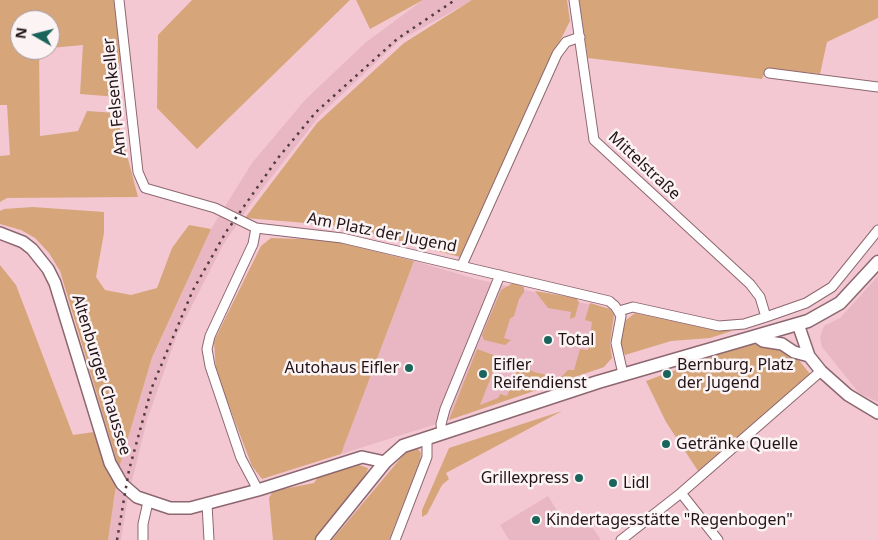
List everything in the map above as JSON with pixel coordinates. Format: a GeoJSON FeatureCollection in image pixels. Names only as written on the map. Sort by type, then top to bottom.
{"type":"FeatureCollection","features":[{"type":"Feature","properties":{"kind":"main road"},"geometry":{"type":"LineString","coordinates":[[322,540],[385,462],[403,446],[623,374],[817,317],[840,303],[878,262]]}},
{"type":"Feature","properties":{"kind":"street","name":"Am Felsenkeller"},"geometry":{"type":"LineString","coordinates":[[119,0],[138,172],[145,188]]}},
{"type":"Feature","properties":{"kind":"street","name":"Mittelstraße"},"geometry":{"type":"LineString","coordinates":[[574,0],[594,140],[750,284],[760,297],[766,317]]}},
{"type":"Feature","properties":{"kind":"street"},"geometry":{"type":"LineString","coordinates":[[462,265],[557,54],[566,42],[580,37]]}},
{"type":"Feature","properties":{"kind":"street"},"geometry":{"type":"LineString","coordinates":[[769,73],[878,87]]}},
{"type":"Feature","properties":{"kind":"street","name":"Am Platz der Jugend"},"geometry":{"type":"LineString","coordinates":[[145,188],[215,208],[256,228],[337,237],[462,265],[609,301],[619,311]]}},
{"type":"Feature","properties":{"kind":"street"},"geometry":{"type":"LineString","coordinates":[[256,228],[252,244],[210,336],[207,348],[210,366],[241,458],[258,490]]}},
{"type":"Feature","properties":{"kind":"street"},"geometry":{"type":"LineString","coordinates":[[623,374],[616,343],[621,316],[619,311],[633,307],[709,325],[729,326],[766,317],[806,303],[832,287],[878,230]]}},
{"type":"Feature","properties":{"kind":"street","name":"Altenburger Chaussee"},"geometry":{"type":"LineString","coordinates":[[0,233],[23,242],[32,249],[48,269],[55,283],[110,463],[122,484],[137,497],[148,502],[177,509],[207,504],[258,490],[362,457],[385,462]]}},
{"type":"Feature","properties":{"kind":"street"},"geometry":{"type":"LineString","coordinates":[[442,432],[441,424],[445,408],[500,275]]}},
{"type":"Feature","properties":{"kind":"street"},"geometry":{"type":"LineString","coordinates":[[798,324],[809,356],[821,371],[848,395],[878,412]]}},
{"type":"Feature","properties":{"kind":"street"},"geometry":{"type":"LineString","coordinates":[[756,336],[763,341],[782,344],[794,352],[809,356]]}},
{"type":"Feature","properties":{"kind":"street"},"geometry":{"type":"LineString","coordinates":[[621,540],[682,492],[821,371]]}},
{"type":"Feature","properties":{"kind":"street"},"geometry":{"type":"LineString","coordinates":[[395,540],[427,457],[427,437]]}},
{"type":"Feature","properties":{"kind":"street"},"geometry":{"type":"LineString","coordinates":[[682,492],[718,540]]}},
{"type":"Feature","properties":{"kind":"street"},"geometry":{"type":"LineString","coordinates":[[143,540],[143,524],[148,502]]}},
{"type":"Feature","properties":{"kind":"street"},"geometry":{"type":"LineString","coordinates":[[207,504],[209,540]]}},
{"type":"Feature","properties":{"kind":"shaded area"},"geometry":{"type":"Polygon","coordinates":[[[0,0],[115,0],[121,41],[118,97],[80,94],[83,45],[60,47],[60,10],[10,10],[10,60],[39,60],[40,136],[78,131],[87,111],[116,113],[138,197],[7,198],[0,202],[0,156],[10,155],[7,105],[0,105],[0,0]]]}},
{"type":"Feature","properties":{"kind":"shaded area"},"geometry":{"type":"Polygon","coordinates":[[[192,0],[350,0],[197,149],[157,108],[158,35],[192,0]]]}},
{"type":"Feature","properties":{"kind":"shaded area"},"geometry":{"type":"Polygon","coordinates":[[[356,0],[423,0],[370,29],[356,0]]]}},
{"type":"Feature","properties":{"kind":"shaded area"},"geometry":{"type":"Polygon","coordinates":[[[423,0],[473,0],[400,40],[321,114],[252,202],[223,245],[177,335],[147,420],[128,497],[121,540],[108,540],[119,468],[152,359],[211,229],[252,163],[305,100],[365,43],[423,0]]]}},
{"type":"Feature","properties":{"kind":"shaded area"},"geometry":{"type":"Polygon","coordinates":[[[472,0],[567,0],[570,21],[460,257],[343,226],[245,218],[317,123],[404,43],[472,0]]]}},
{"type":"Feature","properties":{"kind":"shaded area"},"geometry":{"type":"Polygon","coordinates":[[[579,0],[878,0],[878,18],[827,42],[820,74],[767,68],[762,79],[588,58],[579,0]]]}},
{"type":"Feature","properties":{"kind":"shaded area"},"geometry":{"type":"Polygon","coordinates":[[[33,207],[104,212],[104,233],[96,277],[105,290],[131,295],[157,288],[172,248],[189,225],[211,229],[152,358],[119,468],[60,271],[49,253],[35,238],[21,230],[0,224],[0,211],[4,209],[33,207]]]}},
{"type":"Feature","properties":{"kind":"shaded area"},"geometry":{"type":"Polygon","coordinates":[[[271,238],[329,240],[414,261],[341,454],[262,479],[252,466],[216,372],[214,341],[261,246],[271,238]]]}},
{"type":"Feature","properties":{"kind":"shaded area"},"geometry":{"type":"Polygon","coordinates":[[[414,261],[476,279],[610,309],[604,367],[449,420],[341,454],[414,261]]]}},
{"type":"Feature","properties":{"kind":"shaded area"},"geometry":{"type":"Polygon","coordinates":[[[0,265],[16,285],[73,435],[94,432],[105,466],[116,486],[108,540],[0,540],[0,265]]]}},
{"type":"Feature","properties":{"kind":"shaded area"},"geometry":{"type":"Polygon","coordinates":[[[878,276],[878,402],[859,393],[822,347],[820,337],[824,326],[840,318],[878,276]]]}},
{"type":"Feature","properties":{"kind":"shaded area"},"geometry":{"type":"Polygon","coordinates":[[[513,283],[524,287],[524,292],[519,299],[514,316],[510,319],[504,338],[511,340],[505,345],[484,340],[482,335],[501,290],[513,283]]]}},
{"type":"Feature","properties":{"kind":"shaded area"},"geometry":{"type":"Polygon","coordinates":[[[535,291],[576,298],[579,302],[575,317],[570,319],[571,312],[548,308],[535,291]]]}},
{"type":"Feature","properties":{"kind":"shaded area"},"geometry":{"type":"Polygon","coordinates":[[[590,303],[610,309],[614,315],[610,343],[612,358],[604,367],[449,420],[477,349],[499,357],[480,405],[498,398],[500,394],[507,396],[518,369],[511,366],[514,360],[534,372],[560,378],[568,370],[574,370],[580,349],[588,350],[592,322],[585,320],[590,303]]]}},
{"type":"Feature","properties":{"kind":"shaded area"},"geometry":{"type":"Polygon","coordinates":[[[635,313],[714,330],[732,331],[710,338],[671,341],[625,355],[620,343],[626,320],[635,313]]]}},
{"type":"Feature","properties":{"kind":"shaded area"},"geometry":{"type":"Polygon","coordinates":[[[746,344],[771,345],[797,358],[811,375],[700,474],[666,422],[646,381],[746,344]]]}},
{"type":"Feature","properties":{"kind":"shaded area"},"geometry":{"type":"Polygon","coordinates":[[[562,411],[446,473],[449,479],[442,485],[427,514],[422,517],[422,510],[449,448],[562,411]]]}},
{"type":"Feature","properties":{"kind":"shaded area"},"geometry":{"type":"Polygon","coordinates":[[[418,449],[421,453],[420,461],[389,540],[332,540],[405,453],[418,449]]]}},
{"type":"Feature","properties":{"kind":"shaded area"},"geometry":{"type":"Polygon","coordinates":[[[359,465],[368,468],[366,475],[315,540],[273,540],[269,498],[273,491],[314,483],[318,477],[359,465]]]}},
{"type":"Feature","properties":{"kind":"shaded area","name":"Kindertagesstätte \"Regenbogen\""},"geometry":{"type":"Polygon","coordinates":[[[548,496],[566,525],[583,514],[601,540],[509,540],[500,525],[548,496]]]}},
{"type":"Feature","properties":{"kind":"railway"},"geometry":{"type":"LineString","coordinates":[[117,540],[129,470],[152,387],[193,290],[226,232],[278,158],[316,112],[397,39],[455,0]]}},
{"type":"Feature","properties":{"kind":"place","name":"Total"},"geometry":{"type":"Point","coordinates":[548,340]}},
{"type":"Feature","properties":{"kind":"place","name":"Autohaus Eifler"},"geometry":{"type":"Point","coordinates":[409,368]}},
{"type":"Feature","properties":{"kind":"place","name":"Eifler Reifendienst"},"geometry":{"type":"Point","coordinates":[483,374]}},
{"type":"Feature","properties":{"kind":"place","name":"Bernburg, Platz der Jugend"},"geometry":{"type":"Point","coordinates":[667,374]}},
{"type":"Feature","properties":{"kind":"place","name":"Getränke Quelle"},"geometry":{"type":"Point","coordinates":[666,444]}},
{"type":"Feature","properties":{"kind":"place","name":"Grillexpress"},"geometry":{"type":"Point","coordinates":[579,478]}},
{"type":"Feature","properties":{"kind":"place","name":"Lidl"},"geometry":{"type":"Point","coordinates":[613,483]}},
{"type":"Feature","properties":{"kind":"place","name":"Kindertagesstätte \"Regenbogen\""},"geometry":{"type":"Point","coordinates":[536,520]}}]}
